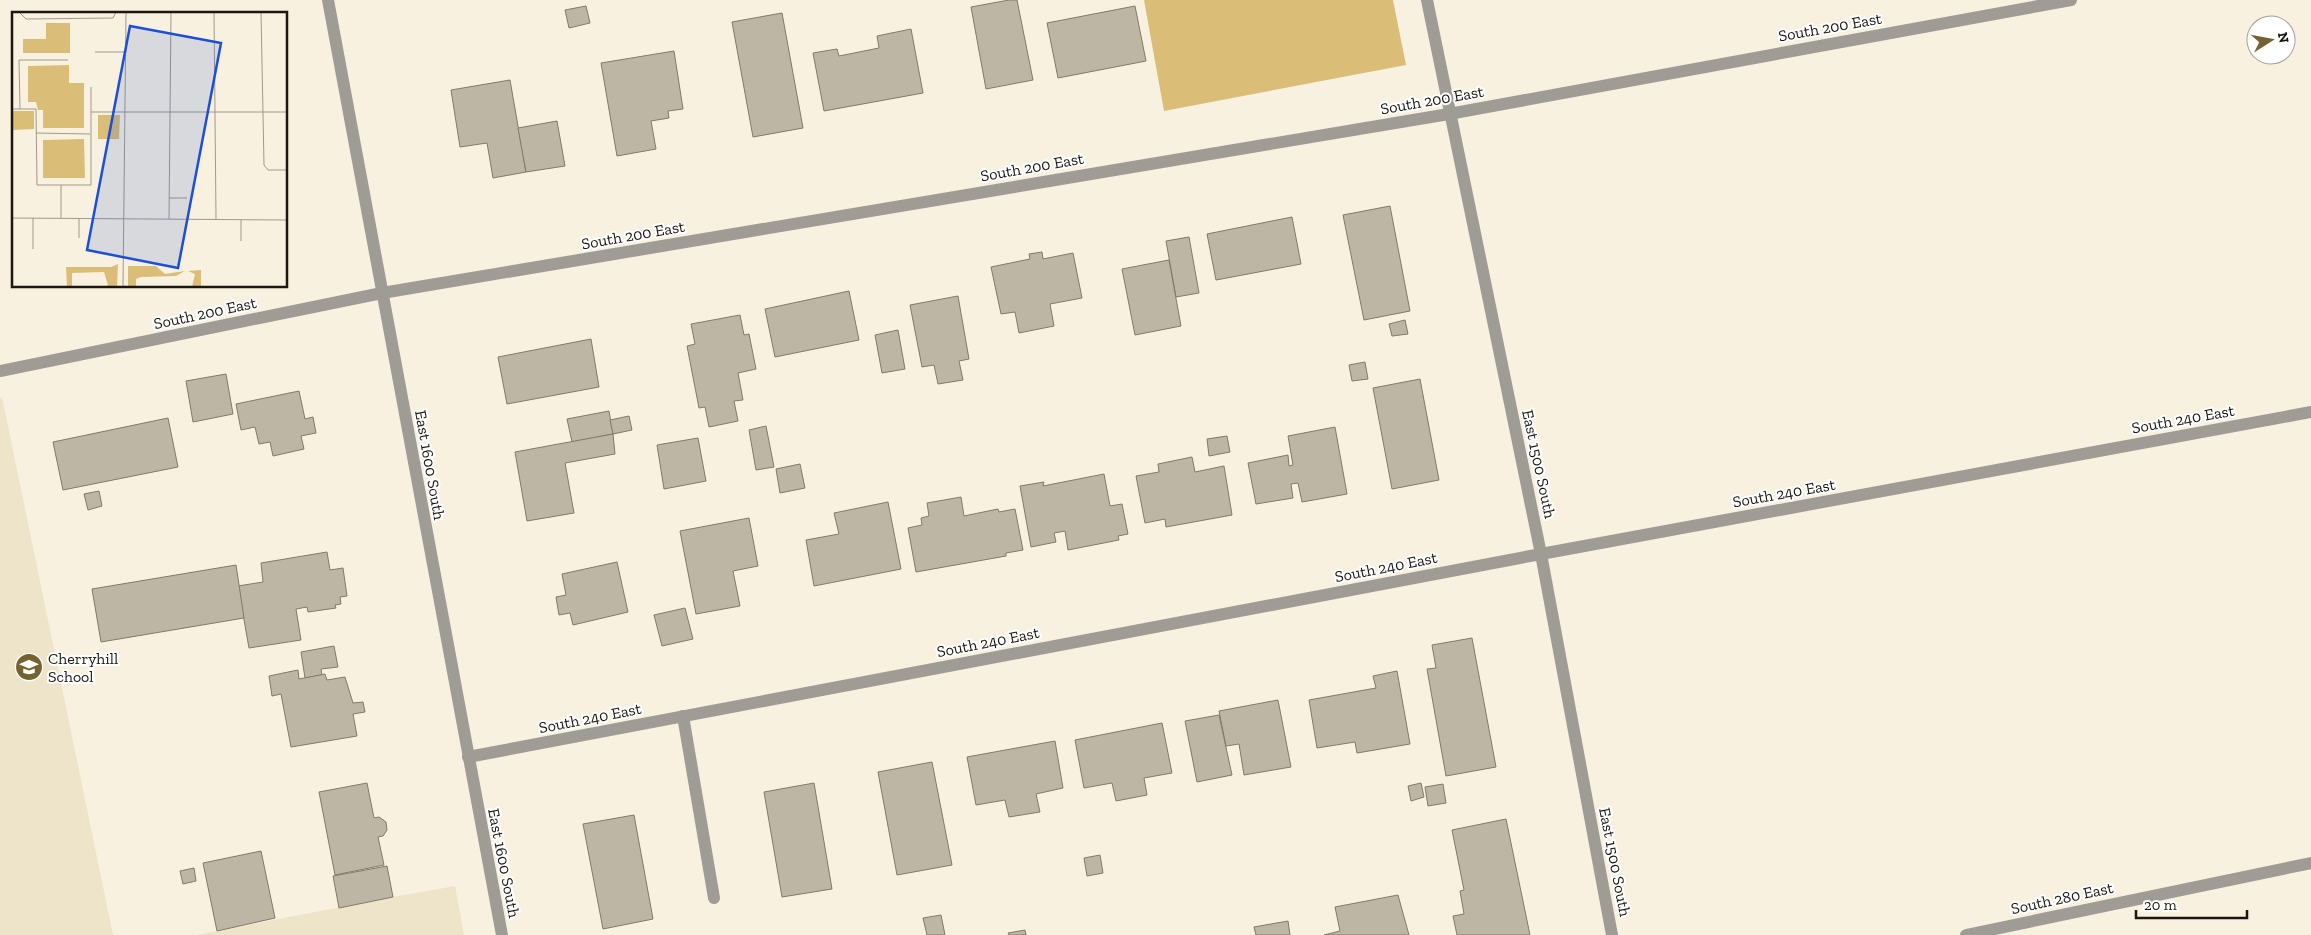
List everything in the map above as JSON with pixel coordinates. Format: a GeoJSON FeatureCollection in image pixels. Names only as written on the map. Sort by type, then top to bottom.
{"type":"FeatureCollection","features":[{"type":"Feature","properties":{"kind":"street","name":"East 1600 South"},"geometry":{"type":"LineString","coordinates":[[328,0],[502,935]]}},
{"type":"Feature","properties":{"kind":"street","name":"East 1500 South"},"geometry":{"type":"LineString","coordinates":[[1427,0],[1541,554],[1612,935]]}},
{"type":"Feature","properties":{"kind":"street","name":"South 200 East"},"geometry":{"type":"LineString","coordinates":[[0,372],[382,293],[1449,114],[2037,3],[2071,0]]}},
{"type":"Feature","properties":{"kind":"street","name":"South 240 East"},"geometry":{"type":"LineString","coordinates":[[468,757],[1541,554],[2311,412]]}},
{"type":"Feature","properties":{"kind":"street"},"geometry":{"type":"LineString","coordinates":[[683,716],[714,898]]}},
{"type":"Feature","properties":{"kind":"street","name":"South 280 East"},"geometry":{"type":"LineString","coordinates":[[1966,935],[2311,863]]}},
{"type":"Feature","properties":{"kind":"shaded area"},"geometry":{"type":"Polygon","coordinates":[[[1144,0],[1393,0],[1406,65],[1164,111],[1144,0]]]}},
{"type":"Feature","properties":{"kind":"shaded area","name":"Cherryhill School"},"geometry":{"type":"Polygon","coordinates":[[[2,397],[113,935],[0,935],[0,398],[2,397]]]}},
{"type":"Feature","properties":{"kind":"shaded area"},"geometry":{"type":"Polygon","coordinates":[[[455,886],[464,935],[196,935],[393,897],[455,886]]]}},
{"type":"Feature","properties":{"kind":"building"},"geometry":{"type":"Polygon","coordinates":[[[1017,0],[1033,80],[986,89],[971,7],[1017,0]]]}},
{"type":"Feature","properties":{"kind":"building"},"geometry":{"type":"Polygon","coordinates":[[[586,6],[590,23],[569,28],[565,10],[586,6]]]}},
{"type":"Feature","properties":{"kind":"building"},"geometry":{"type":"Polygon","coordinates":[[[1135,6],[1146,61],[1058,78],[1047,23],[1135,6]]]}},
{"type":"Feature","properties":{"kind":"building"},"geometry":{"type":"Polygon","coordinates":[[[782,13],[803,128],[753,137],[732,22],[782,13]]]}},
{"type":"Feature","properties":{"kind":"building"},"geometry":{"type":"Polygon","coordinates":[[[911,29],[923,93],[824,111],[813,53],[837,49],[839,56],[879,48],[877,36],[911,29]]]}},
{"type":"Feature","properties":{"kind":"building"},"geometry":{"type":"Polygon","coordinates":[[[674,51],[683,109],[668,111],[669,118],[651,121],[656,149],[617,156],[601,63],[674,51]]]}},
{"type":"Feature","properties":{"kind":"building"},"geometry":{"type":"Polygon","coordinates":[[[510,80],[526,172],[493,178],[487,143],[460,147],[451,90],[510,80]]]}},
{"type":"Feature","properties":{"kind":"building"},"geometry":{"type":"Polygon","coordinates":[[[557,121],[565,166],[526,172],[518,128],[557,121]]]}},
{"type":"Feature","properties":{"kind":"building"},"geometry":{"type":"Polygon","coordinates":[[[1390,206],[1410,311],[1364,320],[1343,215],[1390,206]]]}},
{"type":"Feature","properties":{"kind":"building"},"geometry":{"type":"Polygon","coordinates":[[[1292,217],[1301,264],[1216,280],[1207,234],[1292,217]]]}},
{"type":"Feature","properties":{"kind":"building"},"geometry":{"type":"Polygon","coordinates":[[[1189,237],[1199,293],[1176,297],[1166,241],[1189,237]]]}},
{"type":"Feature","properties":{"kind":"building"},"geometry":{"type":"Polygon","coordinates":[[[1042,252],[1043,259],[1073,253],[1082,298],[1050,304],[1054,326],[1019,333],[1015,312],[1001,314],[991,267],[1030,259],[1029,254],[1042,252]]]}},
{"type":"Feature","properties":{"kind":"building"},"geometry":{"type":"Polygon","coordinates":[[[1169,260],[1181,326],[1135,335],[1122,269],[1169,260]]]}},
{"type":"Feature","properties":{"kind":"building"},"geometry":{"type":"Polygon","coordinates":[[[849,291],[859,340],[775,357],[765,309],[849,291]]]}},
{"type":"Feature","properties":{"kind":"building"},"geometry":{"type":"Polygon","coordinates":[[[958,296],[969,359],[959,361],[963,380],[938,384],[934,365],[922,367],[910,305],[958,296]]]}},
{"type":"Feature","properties":{"kind":"building"},"geometry":{"type":"Polygon","coordinates":[[[740,315],[744,335],[749,334],[756,369],[738,373],[743,400],[734,401],[738,421],[709,427],[705,407],[699,408],[687,346],[695,344],[691,324],[740,315]]]}},
{"type":"Feature","properties":{"kind":"building"},"geometry":{"type":"Polygon","coordinates":[[[1405,320],[1408,334],[1392,336],[1389,324],[1405,320]]]}},
{"type":"Feature","properties":{"kind":"building"},"geometry":{"type":"Polygon","coordinates":[[[898,330],[905,369],[882,373],[875,335],[898,330]]]}},
{"type":"Feature","properties":{"kind":"building"},"geometry":{"type":"Polygon","coordinates":[[[591,339],[599,387],[507,404],[498,357],[591,339]]]}},
{"type":"Feature","properties":{"kind":"building"},"geometry":{"type":"Polygon","coordinates":[[[1365,362],[1368,379],[1352,381],[1349,365],[1365,362]]]}},
{"type":"Feature","properties":{"kind":"building"},"geometry":{"type":"Polygon","coordinates":[[[226,374],[233,414],[193,422],[186,381],[226,374]]]}},
{"type":"Feature","properties":{"kind":"building"},"geometry":{"type":"Polygon","coordinates":[[[1420,379],[1439,480],[1392,489],[1373,388],[1420,379]]]}},
{"type":"Feature","properties":{"kind":"building"},"geometry":{"type":"Polygon","coordinates":[[[299,391],[305,419],[313,417],[316,433],[301,436],[304,449],[273,456],[270,442],[259,444],[255,427],[241,430],[236,404],[299,391]]]}},
{"type":"Feature","properties":{"kind":"building"},"geometry":{"type":"Polygon","coordinates":[[[609,411],[613,434],[572,442],[567,419],[609,411]]]}},
{"type":"Feature","properties":{"kind":"building"},"geometry":{"type":"Polygon","coordinates":[[[629,416],[632,430],[613,434],[610,420],[629,416]]]}},
{"type":"Feature","properties":{"kind":"building"},"geometry":{"type":"Polygon","coordinates":[[[168,418],[178,467],[63,490],[53,442],[168,418]]]}},
{"type":"Feature","properties":{"kind":"building"},"geometry":{"type":"Polygon","coordinates":[[[766,426],[774,467],[756,470],[749,430],[766,426]]]}},
{"type":"Feature","properties":{"kind":"building"},"geometry":{"type":"Polygon","coordinates":[[[1335,427],[1347,494],[1302,502],[1298,483],[1291,484],[1293,498],[1256,504],[1248,463],[1288,455],[1289,466],[1293,465],[1288,436],[1335,427]]]}},
{"type":"Feature","properties":{"kind":"building"},"geometry":{"type":"Polygon","coordinates":[[[613,434],[615,454],[565,463],[574,513],[527,521],[515,452],[613,434]]]}},
{"type":"Feature","properties":{"kind":"building"},"geometry":{"type":"Polygon","coordinates":[[[1227,436],[1230,452],[1209,456],[1207,439],[1227,436]]]}},
{"type":"Feature","properties":{"kind":"building"},"geometry":{"type":"Polygon","coordinates":[[[698,438],[706,481],[664,489],[657,445],[698,438]]]}},
{"type":"Feature","properties":{"kind":"building"},"geometry":{"type":"Polygon","coordinates":[[[1192,457],[1195,472],[1224,466],[1232,515],[1166,527],[1165,519],[1145,523],[1136,476],[1159,472],[1158,464],[1192,457]]]}},
{"type":"Feature","properties":{"kind":"building"},"geometry":{"type":"Polygon","coordinates":[[[800,464],[805,488],[780,493],[776,469],[800,464]]]}},
{"type":"Feature","properties":{"kind":"building"},"geometry":{"type":"Polygon","coordinates":[[[1104,474],[1110,506],[1122,504],[1128,534],[1118,536],[1119,540],[1068,550],[1065,531],[1054,533],[1056,542],[1031,547],[1020,486],[1044,482],[1043,486],[1104,474]]]}},
{"type":"Feature","properties":{"kind":"building"},"geometry":{"type":"Polygon","coordinates":[[[99,491],[102,506],[88,510],[84,494],[99,491]]]}},
{"type":"Feature","properties":{"kind":"building"},"geometry":{"type":"Polygon","coordinates":[[[961,497],[964,516],[998,509],[999,512],[1015,509],[1023,550],[1006,553],[1006,556],[916,572],[908,528],[922,525],[921,518],[929,516],[927,503],[961,497]]]}},
{"type":"Feature","properties":{"kind":"building"},"geometry":{"type":"Polygon","coordinates":[[[888,502],[901,569],[814,586],[806,540],[839,534],[834,513],[888,502]]]}},
{"type":"Feature","properties":{"kind":"building"},"geometry":{"type":"Polygon","coordinates":[[[749,518],[758,566],[733,571],[740,606],[696,614],[680,531],[749,518]]]}},
{"type":"Feature","properties":{"kind":"building"},"geometry":{"type":"Polygon","coordinates":[[[327,552],[330,570],[343,568],[347,596],[340,597],[341,604],[335,605],[336,608],[308,612],[307,607],[296,609],[301,640],[249,648],[238,586],[263,582],[261,563],[327,552]]]}},
{"type":"Feature","properties":{"kind":"building"},"geometry":{"type":"Polygon","coordinates":[[[617,562],[628,612],[573,625],[570,613],[559,615],[556,597],[566,595],[562,574],[617,562]]]}},
{"type":"Feature","properties":{"kind":"building"},"geometry":{"type":"Polygon","coordinates":[[[236,565],[244,618],[101,642],[92,589],[236,565]]]}},
{"type":"Feature","properties":{"kind":"building"},"geometry":{"type":"Polygon","coordinates":[[[685,608],[693,639],[662,646],[654,615],[685,608]]]}},
{"type":"Feature","properties":{"kind":"building"},"geometry":{"type":"Polygon","coordinates":[[[1472,638],[1496,767],[1446,776],[1427,669],[1436,668],[1432,645],[1472,638]]]}},
{"type":"Feature","properties":{"kind":"building"},"geometry":{"type":"Polygon","coordinates":[[[334,646],[338,667],[321,669],[322,675],[305,678],[301,652],[334,646]]]}},
{"type":"Feature","properties":{"kind":"building"},"geometry":{"type":"Polygon","coordinates":[[[298,670],[299,679],[325,674],[327,680],[345,677],[353,703],[363,702],[365,712],[353,714],[357,736],[291,747],[281,694],[272,696],[269,676],[298,670]]]}},
{"type":"Feature","properties":{"kind":"building"},"geometry":{"type":"Polygon","coordinates":[[[1397,671],[1410,744],[1357,753],[1355,742],[1317,748],[1309,700],[1376,688],[1373,676],[1397,671]]]}},
{"type":"Feature","properties":{"kind":"building"},"geometry":{"type":"Polygon","coordinates":[[[1278,700],[1291,767],[1244,775],[1239,744],[1226,746],[1219,711],[1278,700]]]}},
{"type":"Feature","properties":{"kind":"building"},"geometry":{"type":"Polygon","coordinates":[[[1219,715],[1232,775],[1197,782],[1185,721],[1219,715]]]}},
{"type":"Feature","properties":{"kind":"building"},"geometry":{"type":"Polygon","coordinates":[[[1162,723],[1172,773],[1144,778],[1147,795],[1116,801],[1112,783],[1084,788],[1075,740],[1162,723]]]}},
{"type":"Feature","properties":{"kind":"building"},"geometry":{"type":"Polygon","coordinates":[[[1055,741],[1063,788],[1036,794],[1040,812],[1009,817],[1005,800],[976,805],[967,757],[1055,741]]]}},
{"type":"Feature","properties":{"kind":"building"},"geometry":{"type":"Polygon","coordinates":[[[932,762],[952,865],[897,875],[878,772],[932,762]]]}},
{"type":"Feature","properties":{"kind":"building"},"geometry":{"type":"Polygon","coordinates":[[[367,783],[374,818],[379,817],[386,822],[387,830],[383,836],[378,837],[384,865],[335,875],[319,792],[367,783]]]}},
{"type":"Feature","properties":{"kind":"building"},"geometry":{"type":"Polygon","coordinates":[[[814,783],[832,889],[782,897],[764,792],[814,783]]]}},
{"type":"Feature","properties":{"kind":"building"},"geometry":{"type":"Polygon","coordinates":[[[1421,783],[1424,797],[1411,801],[1408,786],[1421,783]]]}},
{"type":"Feature","properties":{"kind":"building"},"geometry":{"type":"Polygon","coordinates":[[[1443,784],[1446,803],[1428,806],[1425,787],[1443,784]]]}},
{"type":"Feature","properties":{"kind":"building"},"geometry":{"type":"Polygon","coordinates":[[[634,815],[653,919],[603,929],[583,824],[634,815]]]}},
{"type":"Feature","properties":{"kind":"building"},"geometry":{"type":"Polygon","coordinates":[[[1506,819],[1530,935],[1457,935],[1453,916],[1464,914],[1460,891],[1464,890],[1452,830],[1506,819]]]}},
{"type":"Feature","properties":{"kind":"building"},"geometry":{"type":"Polygon","coordinates":[[[261,851],[275,918],[217,931],[203,863],[261,851]]]}},
{"type":"Feature","properties":{"kind":"building"},"geometry":{"type":"Polygon","coordinates":[[[1100,855],[1103,873],[1087,876],[1084,858],[1100,855]]]}},
{"type":"Feature","properties":{"kind":"building"},"geometry":{"type":"Polygon","coordinates":[[[387,866],[393,897],[339,908],[333,876],[387,866]]]}},
{"type":"Feature","properties":{"kind":"building"},"geometry":{"type":"Polygon","coordinates":[[[194,868],[196,881],[183,884],[180,871],[194,868]]]}},
{"type":"Feature","properties":{"kind":"building"},"geometry":{"type":"Polygon","coordinates":[[[1398,895],[1409,935],[1324,935],[1340,931],[1335,907],[1398,895]]]}},
{"type":"Feature","properties":{"kind":"building"},"geometry":{"type":"Polygon","coordinates":[[[941,915],[945,935],[927,935],[923,918],[941,915]]]}},
{"type":"Feature","properties":{"kind":"building"},"geometry":{"type":"Polygon","coordinates":[[[1288,921],[1290,935],[1256,935],[1254,927],[1288,921]]]}},
{"type":"Feature","properties":{"kind":"building"},"geometry":{"type":"Polygon","coordinates":[[[1025,930],[1026,935],[1009,935],[1008,933],[1025,930]]]}},
{"type":"Feature","properties":{"kind":"place","name":"Cherryhill School"},"geometry":{"type":"Point","coordinates":[29,667]}}]}
